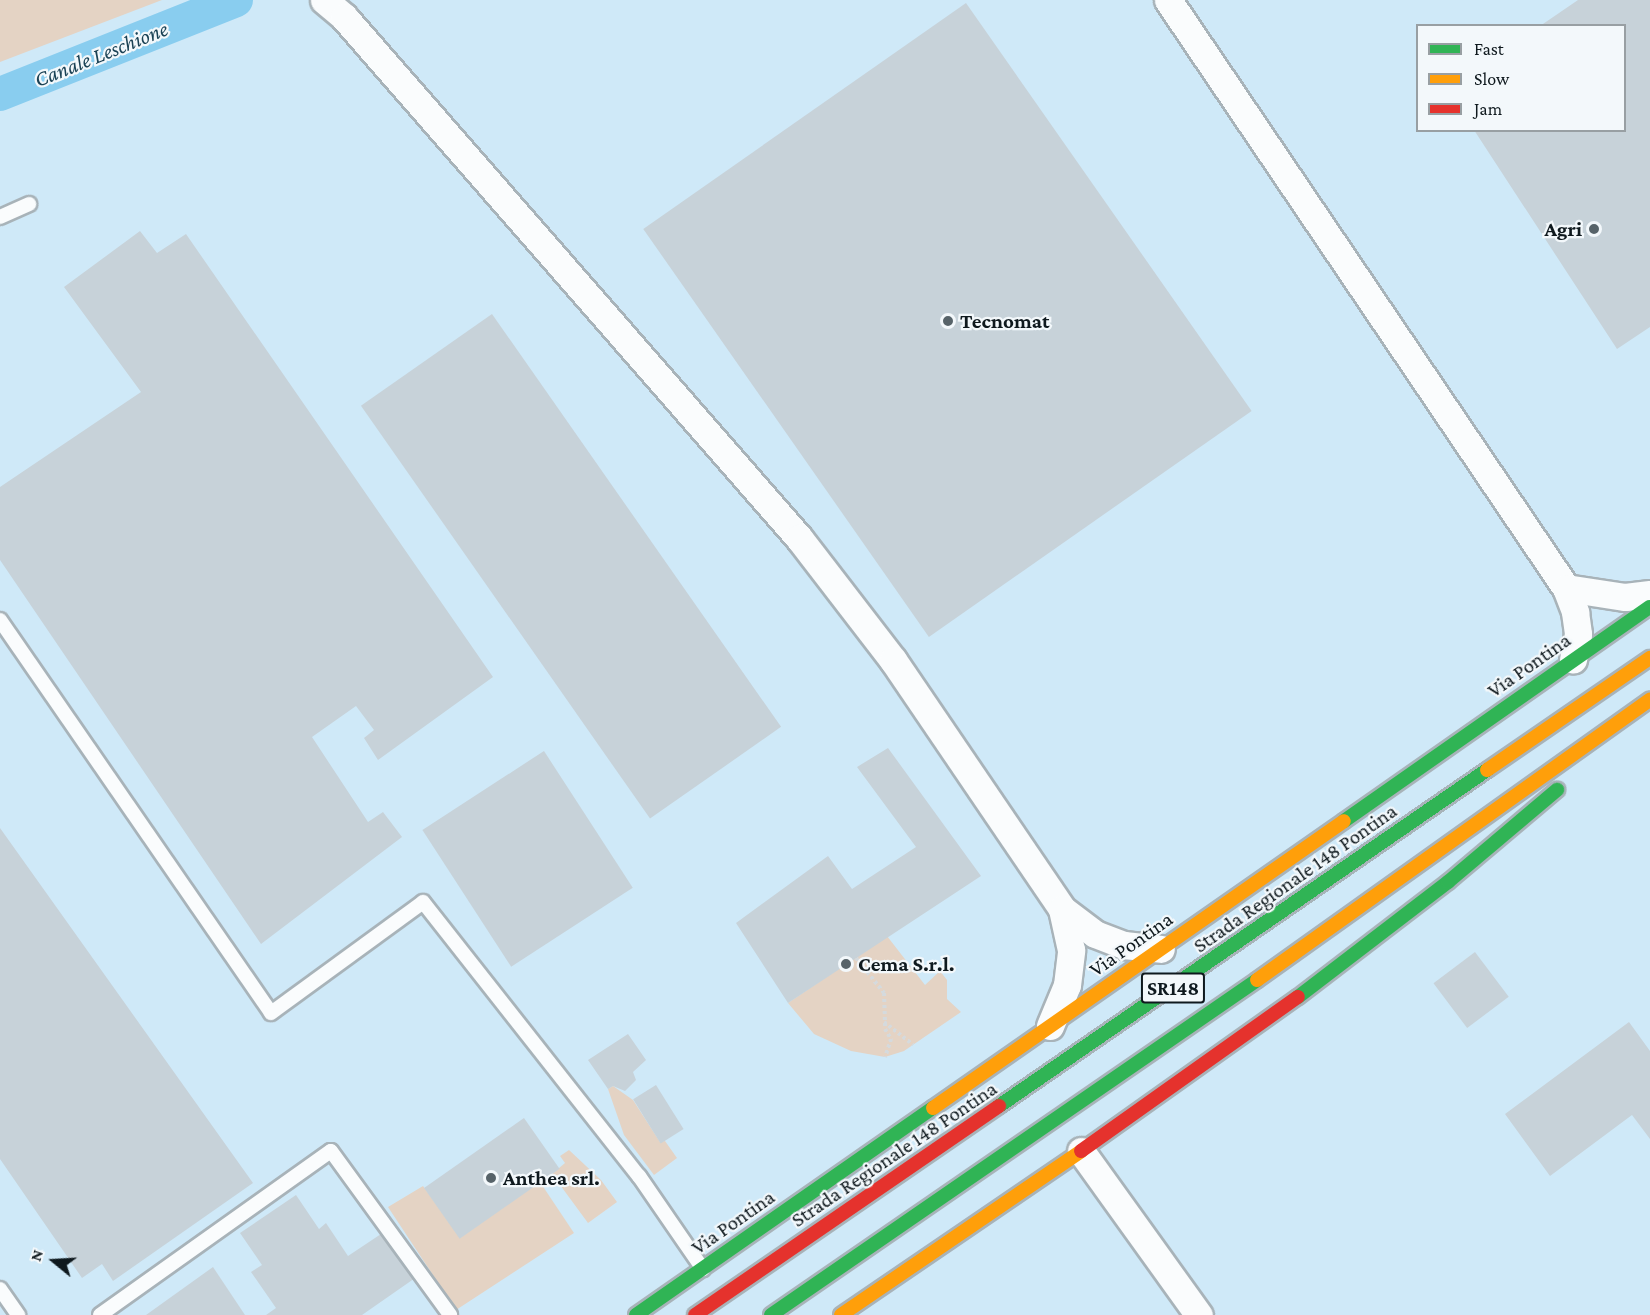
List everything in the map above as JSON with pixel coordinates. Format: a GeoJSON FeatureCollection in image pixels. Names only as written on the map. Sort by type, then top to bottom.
{"type":"FeatureCollection","features":[{"type":"Feature","properties":{"kind":"main road","name":"Via Pontina"},"geometry":{"type":"LineString","coordinates":[[636,1315],[1650,607]]}},
{"type":"Feature","properties":{"kind":"main road","name":"Strada Regionale 148 Pontina"},"geometry":{"type":"LineString","coordinates":[[695,1315],[1650,658]]}},
{"type":"Feature","properties":{"kind":"main road","name":"SR148"},"geometry":{"type":"LineString","coordinates":[[771,1315],[1179,1037],[1650,700]]}},
{"type":"Feature","properties":{"kind":"main road"},"geometry":{"type":"LineString","coordinates":[[1604,751],[1650,713]]}},
{"type":"Feature","properties":{"kind":"main road"},"geometry":{"type":"LineString","coordinates":[[841,1315],[1081,1151],[1302,994],[1448,882],[1567,782]]}},
{"type":"Feature","properties":{"kind":"street"},"geometry":{"type":"LineString","coordinates":[[324,0],[339,9],[799,538],[892,660],[1062,909],[1095,934],[1124,945],[1161,948]]}},
{"type":"Feature","properties":{"kind":"street"},"geometry":{"type":"LineString","coordinates":[[1168,0],[1566,588],[1578,634],[1573,660]]}},
{"type":"Feature","properties":{"kind":"street"},"geometry":{"type":"LineString","coordinates":[[1566,588],[1625,597],[1650,594]]}},
{"type":"Feature","properties":{"kind":"street"},"geometry":{"type":"LineString","coordinates":[[1050,1026],[1067,985],[1071,950],[1062,909]]}},
{"type":"Feature","properties":{"kind":"street"},"geometry":{"type":"LineString","coordinates":[[1081,1151],[1199,1315]]}},
{"type":"Feature","properties":{"kind":"lane"},"geometry":{"type":"LineString","coordinates":[[0,217],[28,204]]}},
{"type":"Feature","properties":{"kind":"lane"},"geometry":{"type":"LineString","coordinates":[[0,620],[271,1013],[423,902],[639,1176],[703,1269]]}},
{"type":"Feature","properties":{"kind":"lane"},"geometry":{"type":"LineString","coordinates":[[100,1315],[331,1151],[450,1315]]}},
{"type":"Feature","properties":{"kind":"lane"},"geometry":{"type":"LineString","coordinates":[[0,1289],[18,1315]]}},
{"type":"Feature","properties":{"kind":"path"},"geometry":{"type":"LineString","coordinates":[[856,958],[884,993],[884,1022],[891,1039],[885,1057]]}},
{"type":"Feature","properties":{"kind":"path"},"geometry":{"type":"LineString","coordinates":[[884,1022],[913,1045]]}},
{"type":"Feature","properties":{"kind":"shaded area"},"geometry":{"type":"Polygon","coordinates":[[[0,0],[1650,0],[1650,1315],[0,1315],[0,0]]]}},
{"type":"Feature","properties":{"kind":"shaded area"},"geometry":{"type":"Polygon","coordinates":[[[0,0],[162,0],[0,62],[0,0]]]}},
{"type":"Feature","properties":{"kind":"shaded area"},"geometry":{"type":"Polygon","coordinates":[[[887,936],[925,985],[940,971],[947,980],[947,999],[961,1012],[904,1051],[885,1057],[851,1051],[814,1034],[788,1003],[887,936]]]}},
{"type":"Feature","properties":{"kind":"shaded area"},"geometry":{"type":"Polygon","coordinates":[[[613,1086],[633,1100],[660,1142],[665,1141],[677,1158],[654,1175],[624,1135],[608,1089],[613,1086]]]}},
{"type":"Feature","properties":{"kind":"shaded area"},"geometry":{"type":"Polygon","coordinates":[[[569,1150],[601,1180],[617,1202],[588,1223],[552,1174],[565,1163],[560,1156],[569,1150]]]}},
{"type":"Feature","properties":{"kind":"shaded area"},"geometry":{"type":"Polygon","coordinates":[[[540,1182],[574,1233],[456,1310],[388,1207],[423,1186],[460,1237],[540,1182]]]}},
{"type":"Feature","properties":{"kind":"building","name":"Agri"},"geometry":{"type":"Polygon","coordinates":[[[1578,0],[1650,0],[1650,327],[1617,349],[1475,132],[1626,132],[1626,24],[1543,24],[1578,0]]]}},
{"type":"Feature","properties":{"kind":"building","name":"Tecnomat"},"geometry":{"type":"Polygon","coordinates":[[[966,3],[1252,411],[929,637],[643,229],[966,3]]]}},
{"type":"Feature","properties":{"kind":"building"},"geometry":{"type":"Polygon","coordinates":[[[140,231],[157,253],[186,234],[493,677],[378,760],[364,738],[374,730],[356,706],[312,737],[368,822],[383,812],[402,837],[261,944],[0,560],[0,487],[141,392],[64,287],[140,231]]]}},
{"type":"Feature","properties":{"kind":"building"},"geometry":{"type":"Polygon","coordinates":[[[492,314],[781,727],[650,819],[361,406],[492,314]]]}},
{"type":"Feature","properties":{"kind":"building"},"geometry":{"type":"Polygon","coordinates":[[[888,748],[981,876],[788,1003],[736,923],[828,856],[852,889],[916,847],[857,767],[888,748]]]}},
{"type":"Feature","properties":{"kind":"building"},"geometry":{"type":"Polygon","coordinates":[[[544,751],[633,888],[511,967],[422,830],[544,751]]]}},
{"type":"Feature","properties":{"kind":"building"},"geometry":{"type":"Polygon","coordinates":[[[0,828],[253,1183],[113,1281],[102,1264],[82,1278],[0,1159],[0,828]]]}},
{"type":"Feature","properties":{"kind":"building"},"geometry":{"type":"Polygon","coordinates":[[[1475,952],[1509,997],[1467,1028],[1433,983],[1475,952]]]}},
{"type":"Feature","properties":{"kind":"building"},"geometry":{"type":"Polygon","coordinates":[[[1629,1022],[1650,1051],[1650,1139],[1632,1115],[1550,1176],[1505,1114],[1629,1022]]]}},
{"type":"Feature","properties":{"kind":"building"},"geometry":{"type":"Polygon","coordinates":[[[628,1034],[646,1060],[633,1072],[636,1080],[625,1091],[613,1086],[608,1089],[588,1060],[628,1034]]]}},
{"type":"Feature","properties":{"kind":"building"},"geometry":{"type":"Polygon","coordinates":[[[656,1085],[684,1129],[661,1143],[633,1099],[656,1085]]]}},
{"type":"Feature","properties":{"kind":"building","name":"Anthea srl."},"geometry":{"type":"Polygon","coordinates":[[[524,1118],[560,1169],[460,1239],[424,1188],[524,1118]]]}},
{"type":"Feature","properties":{"kind":"building"},"geometry":{"type":"Polygon","coordinates":[[[296,1195],[319,1229],[326,1223],[348,1256],[387,1230],[418,1276],[362,1315],[266,1315],[276,1308],[251,1272],[262,1265],[240,1233],[296,1195]]]}},
{"type":"Feature","properties":{"kind":"building"},"geometry":{"type":"Polygon","coordinates":[[[213,1267],[245,1315],[146,1315],[213,1267]]]}},
{"type":"Feature","properties":{"kind":"waterway","name":"Canale Leschione"},"geometry":{"type":"LineString","coordinates":[[0,94],[236,0]]}},
{"type":"Feature","properties":{"kind":"traffic: fast"},"geometry":{"type":"LineString","coordinates":[[1344,821],[1650,607]]}},
{"type":"Feature","properties":{"kind":"traffic: fast"},"geometry":{"type":"LineString","coordinates":[[999,1106],[1487,770]]}},
{"type":"Feature","properties":{"kind":"traffic: fast"},"geometry":{"type":"LineString","coordinates":[[1298,997],[1448,882],[1557,790]]}},
{"type":"Feature","properties":{"kind":"traffic: fast"},"geometry":{"type":"LineString","coordinates":[[771,1315],[1257,980]]}},
{"type":"Feature","properties":{"kind":"traffic: fast"},"geometry":{"type":"LineString","coordinates":[[636,1315],[933,1108]]}},
{"type":"Feature","properties":{"kind":"traffic: slow"},"geometry":{"type":"LineString","coordinates":[[1487,770],[1650,658]]}},
{"type":"Feature","properties":{"kind":"traffic: slow"},"geometry":{"type":"LineString","coordinates":[[1257,980],[1650,700]]}},
{"type":"Feature","properties":{"kind":"traffic: slow"},"geometry":{"type":"LineString","coordinates":[[933,1108],[1344,821]]}},
{"type":"Feature","properties":{"kind":"traffic: slow"},"geometry":{"type":"LineString","coordinates":[[841,1315],[1081,1151]]}},
{"type":"Feature","properties":{"kind":"traffic: jam"},"geometry":{"type":"LineString","coordinates":[[1081,1151],[1298,997]]}},
{"type":"Feature","properties":{"kind":"traffic: jam"},"geometry":{"type":"LineString","coordinates":[[695,1315],[999,1106]]}},
{"type":"Feature","properties":{"kind":"place","name":"Agri"},"geometry":{"type":"Point","coordinates":[1594,229]}},
{"type":"Feature","properties":{"kind":"place","name":"Tecnomat"},"geometry":{"type":"Point","coordinates":[948,321]}},
{"type":"Feature","properties":{"kind":"place","name":"Cema S.r.l."},"geometry":{"type":"Point","coordinates":[846,964]}},
{"type":"Feature","properties":{"kind":"place","name":"Anthea srl."},"geometry":{"type":"Point","coordinates":[491,1178]}}]}
